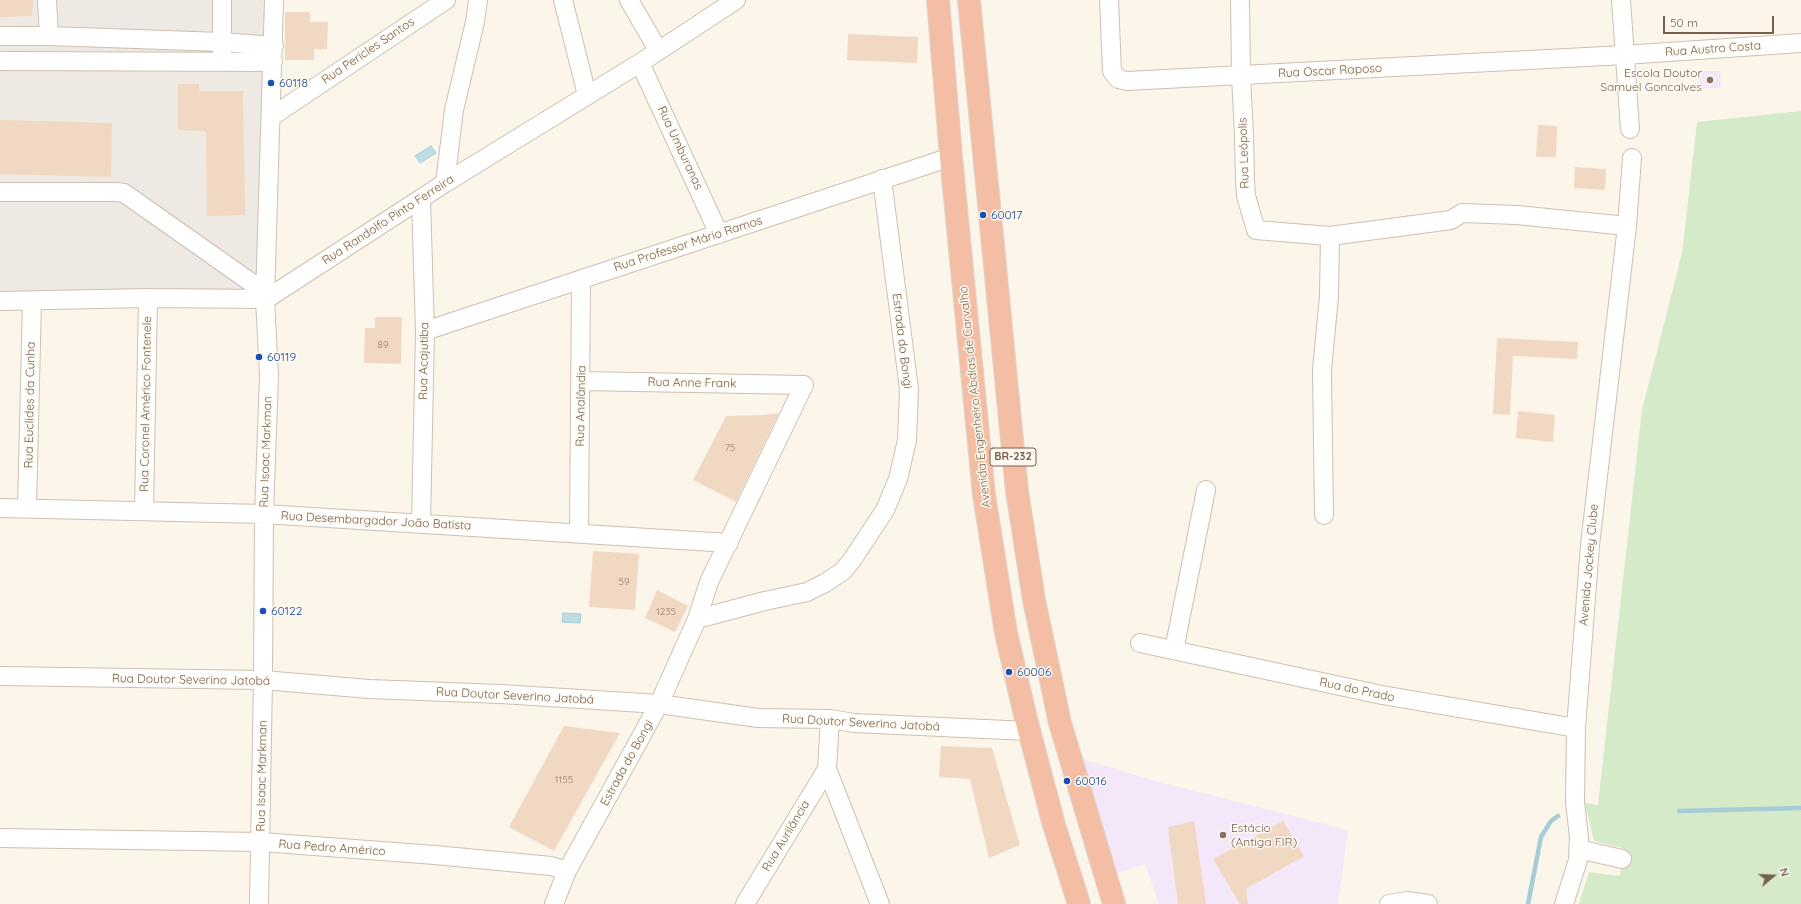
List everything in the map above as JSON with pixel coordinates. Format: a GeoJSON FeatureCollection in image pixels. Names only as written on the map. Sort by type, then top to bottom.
{"type":"FeatureCollection","features":[{"type":"Feature","properties":{"kind":"highway","name":"Avenida Engenheiro Abdias de Carvalho"},"geometry":{"type":"LineString","coordinates":[[938,0],[951,157],[984,495],[1006,633],[1029,731],[1054,825],[1079,904]]}},
{"type":"Feature","properties":{"kind":"highway","name":"BR-232"},"geometry":{"type":"LineString","coordinates":[[969,0],[1017,491],[1034,600],[1060,723],[1114,904]]}},
{"type":"Feature","properties":{"kind":"street"},"geometry":{"type":"LineString","coordinates":[[48,0],[49,36]]}},
{"type":"Feature","properties":{"kind":"street"},"geometry":{"type":"LineString","coordinates":[[222,0],[223,62]]}},
{"type":"Feature","properties":{"kind":"street","name":"Rua Isaac Markman"},"geometry":{"type":"LineString","coordinates":[[259,904],[261,842],[264,514],[269,376],[265,296],[274,0]]}},
{"type":"Feature","properties":{"kind":"street","name":"Rua Pericles Santos"},"geometry":{"type":"LineString","coordinates":[[271,117],[446,0]]}},
{"type":"Feature","properties":{"kind":"street"},"geometry":{"type":"LineString","coordinates":[[445,183],[454,110],[475,22],[478,0]]}},
{"type":"Feature","properties":{"kind":"street"},"geometry":{"type":"LineString","coordinates":[[563,0],[587,95]]}},
{"type":"Feature","properties":{"kind":"street"},"geometry":{"type":"LineString","coordinates":[[629,0],[658,50]]}},
{"type":"Feature","properties":{"kind":"street","name":"Rua Randolfo Pinto Ferreira"},"geometry":{"type":"LineString","coordinates":[[265,296],[283,288],[445,183],[640,63],[736,0]]}},
{"type":"Feature","properties":{"kind":"street","name":"Rua Oscar Raposo"},"geometry":{"type":"LineString","coordinates":[[1109,0],[1110,60],[1112,71],[1118,79],[1155,80],[1241,76],[1624,55]]}},
{"type":"Feature","properties":{"kind":"street","name":"Rua Leópolis"},"geometry":{"type":"LineString","coordinates":[[1240,0],[1241,76],[1246,196],[1256,230],[1330,236]]}},
{"type":"Feature","properties":{"kind":"street"},"geometry":{"type":"LineString","coordinates":[[1621,0],[1630,129]]}},
{"type":"Feature","properties":{"kind":"street"},"geometry":{"type":"LineString","coordinates":[[1,36],[49,36],[222,42],[273,54],[223,62],[2,61],[1,36]]}},
{"type":"Feature","properties":{"kind":"street","name":"Rua Austro Costa"},"geometry":{"type":"LineString","coordinates":[[1624,55],[1801,43]]}},
{"type":"Feature","properties":{"kind":"street","name":"Rua Umburanas"},"geometry":{"type":"LineString","coordinates":[[640,63],[719,234]]}},
{"type":"Feature","properties":{"kind":"street","name":"Rua Professor Mário Ramos"},"geometry":{"type":"LineString","coordinates":[[425,331],[951,157]]}},
{"type":"Feature","properties":{"kind":"street","name":"Avenida Jockey Clube"},"geometry":{"type":"LineString","coordinates":[[1564,904],[1578,860],[1579,837],[1575,802],[1576,728],[1590,545],[1627,226],[1632,158]]}},
{"type":"Feature","properties":{"kind":"street","name":"Estrada do Bongi"},"geometry":{"type":"LineString","coordinates":[[696,619],[807,592],[825,583],[843,571],[885,510],[898,479],[907,440],[910,389],[882,180]]}},
{"type":"Feature","properties":{"kind":"street"},"geometry":{"type":"LineString","coordinates":[[0,192],[124,193],[265,296]]}},
{"type":"Feature","properties":{"kind":"street","name":"Rua Acajutiba"},"geometry":{"type":"LineString","coordinates":[[421,524],[425,331],[422,199]]}},
{"type":"Feature","properties":{"kind":"street"},"geometry":{"type":"LineString","coordinates":[[1324,515],[1322,370],[1329,296],[1330,236],[1451,220],[1462,213],[1517,214],[1627,226]]}},
{"type":"Feature","properties":{"kind":"street","name":"Rua Analândia"},"geometry":{"type":"LineString","coordinates":[[579,533],[581,280]]}},
{"type":"Feature","properties":{"kind":"street"},"geometry":{"type":"LineString","coordinates":[[0,301],[265,296]]}},
{"type":"Feature","properties":{"kind":"street","name":"Rua Coronel Américo Fontenele"},"geometry":{"type":"LineString","coordinates":[[144,510],[148,298]]}},
{"type":"Feature","properties":{"kind":"street","name":"Rua Euclides da Cunha"},"geometry":{"type":"LineString","coordinates":[[27,508],[32,301]]}},
{"type":"Feature","properties":{"kind":"street","name":"Rua Anne Frank"},"geometry":{"type":"LineString","coordinates":[[581,381],[804,385]]}},
{"type":"Feature","properties":{"kind":"street","name":"Estrada do Bongi"},"geometry":{"type":"LineString","coordinates":[[554,904],[567,871],[659,704],[696,619],[709,582],[804,385]]}},
{"type":"Feature","properties":{"kind":"street"},"geometry":{"type":"LineString","coordinates":[[1174,650],[1206,490]]}},
{"type":"Feature","properties":{"kind":"street","name":"Rua Desembargador João Batista"},"geometry":{"type":"LineString","coordinates":[[0,508],[144,510],[264,514],[729,543]]}},
{"type":"Feature","properties":{"kind":"street","name":"Rua do Prado"},"geometry":{"type":"LineString","coordinates":[[1140,643],[1382,695],[1576,728]]}},
{"type":"Feature","properties":{"kind":"street","name":"Rua Doutor Severino Jatobá"},"geometry":{"type":"LineString","coordinates":[[0,676],[263,680],[369,689],[501,694],[659,704],[758,718],[830,719],[854,723],[1029,731]]}},
{"type":"Feature","properties":{"kind":"street"},"geometry":{"type":"LineString","coordinates":[[830,719],[828,769],[880,904]]}},
{"type":"Feature","properties":{"kind":"street","name":"Rua Aurilância"},"geometry":{"type":"LineString","coordinates":[[745,904],[828,769]]}},
{"type":"Feature","properties":{"kind":"street","name":"Rua Pedro Américo"},"geometry":{"type":"LineString","coordinates":[[0,838],[261,842],[435,855],[551,866],[567,871]]}},
{"type":"Feature","properties":{"kind":"street"},"geometry":{"type":"LineString","coordinates":[[1578,849],[1622,859]]}},
{"type":"Feature","properties":{"kind":"street"},"geometry":{"type":"LineString","coordinates":[[1389,904],[1407,901],[1428,904]]}},
{"type":"Feature","properties":{"kind":"shaded area"},"geometry":{"type":"Polygon","coordinates":[[[0,0],[272,0],[265,303],[0,303],[0,0]]]}},
{"type":"Feature","properties":{"kind":"shaded area","name":"Escola Doutor Samuel Goncalves"},"geometry":{"type":"Polygon","coordinates":[[[1699,71],[1720,71],[1721,88],[1699,88],[1699,71]]]}},
{"type":"Feature","properties":{"kind":"shaded area","name":"Estácio (Antiga FIR)"},"geometry":{"type":"Polygon","coordinates":[[[1076,757],[1156,781],[1348,830],[1338,904],[1159,904],[1145,864],[1111,875],[1076,757]]]}},
{"type":"Feature","properties":{"kind":"green space"},"geometry":{"type":"Polygon","coordinates":[[[1801,111],[1801,904],[1579,904],[1589,872],[1620,876],[1623,848],[1594,841],[1585,803],[1598,805],[1642,410],[1682,253],[1697,122],[1801,111]]]}},
{"type":"Feature","properties":{"kind":"water"},"geometry":{"type":"Polygon","coordinates":[[[431,146],[436,153],[420,163],[415,156],[431,146]]]}},
{"type":"Feature","properties":{"kind":"water"},"geometry":{"type":"Polygon","coordinates":[[[563,613],[581,614],[580,623],[562,622],[563,613]]]}},
{"type":"Feature","properties":{"kind":"building"},"geometry":{"type":"Polygon","coordinates":[[[0,0],[33,0],[32,16],[0,17],[0,0]]]}},
{"type":"Feature","properties":{"kind":"building"},"geometry":{"type":"Polygon","coordinates":[[[285,12],[310,12],[310,22],[328,22],[327,49],[314,49],[314,60],[285,60],[285,12]]]}},
{"type":"Feature","properties":{"kind":"building"},"geometry":{"type":"Polygon","coordinates":[[[848,34],[918,37],[917,63],[847,60],[848,34]]]}},
{"type":"Feature","properties":{"kind":"building"},"geometry":{"type":"Polygon","coordinates":[[[178,84],[199,84],[199,91],[243,91],[245,215],[207,216],[206,131],[178,130],[178,84]]]}},
{"type":"Feature","properties":{"kind":"building"},"geometry":{"type":"Polygon","coordinates":[[[0,120],[112,123],[111,177],[0,174],[0,120]]]}},
{"type":"Feature","properties":{"kind":"building"},"geometry":{"type":"Polygon","coordinates":[[[1538,125],[1557,126],[1556,157],[1536,157],[1538,125]]]}},
{"type":"Feature","properties":{"kind":"building"},"geometry":{"type":"Polygon","coordinates":[[[1575,167],[1606,169],[1605,190],[1574,188],[1575,167]]]}},
{"type":"Feature","properties":{"kind":"building"},"geometry":{"type":"Polygon","coordinates":[[[375,317],[402,317],[401,364],[364,363],[365,328],[375,328],[375,317]]]}},
{"type":"Feature","properties":{"kind":"building"},"geometry":{"type":"Polygon","coordinates":[[[1497,338],[1578,342],[1577,359],[1513,356],[1510,415],[1493,414],[1497,338]]]}},
{"type":"Feature","properties":{"kind":"building"},"geometry":{"type":"Polygon","coordinates":[[[1518,411],[1555,415],[1553,442],[1516,438],[1518,411]]]}},
{"type":"Feature","properties":{"kind":"building"},"geometry":{"type":"Polygon","coordinates":[[[779,413],[736,502],[693,480],[726,416],[779,413]]]}},
{"type":"Feature","properties":{"kind":"building"},"geometry":{"type":"Polygon","coordinates":[[[593,551],[639,554],[635,610],[589,607],[593,551]]]}},
{"type":"Feature","properties":{"kind":"building"},"geometry":{"type":"Polygon","coordinates":[[[657,590],[688,606],[675,632],[645,618],[657,590]]]}},
{"type":"Feature","properties":{"kind":"building"},"geometry":{"type":"Polygon","coordinates":[[[564,726],[620,733],[554,851],[509,827],[564,726]]]}},
{"type":"Feature","properties":{"kind":"building"},"geometry":{"type":"Polygon","coordinates":[[[941,746],[992,748],[1020,845],[989,858],[970,779],[939,777],[941,746]]]}},
{"type":"Feature","properties":{"kind":"building"},"geometry":{"type":"Polygon","coordinates":[[[1194,821],[1206,904],[1178,904],[1168,827],[1194,821]]]}},
{"type":"Feature","properties":{"kind":"building"},"geometry":{"type":"Polygon","coordinates":[[[1283,821],[1304,856],[1246,889],[1248,904],[1240,904],[1213,859],[1283,821]]]}},
{"type":"Feature","properties":{"kind":"waterway"},"geometry":{"type":"LineString","coordinates":[[1679,811],[1801,808]]}},
{"type":"Feature","properties":{"kind":"waterway"},"geometry":{"type":"LineString","coordinates":[[1528,904],[1541,837],[1551,821],[1558,816]]}},
{"type":"Feature","properties":{"kind":"place","name":"Escola Doutor Samuel Goncalves"},"geometry":{"type":"Point","coordinates":[1710,80]}},
{"type":"Feature","properties":{"kind":"place","name":"60118"},"geometry":{"type":"Point","coordinates":[271,83]}},
{"type":"Feature","properties":{"kind":"place","name":"60017"},"geometry":{"type":"Point","coordinates":[983,215]}},
{"type":"Feature","properties":{"kind":"place","name":"60119"},"geometry":{"type":"Point","coordinates":[259,357]}},
{"type":"Feature","properties":{"kind":"place","name":"60122"},"geometry":{"type":"Point","coordinates":[263,611]}},
{"type":"Feature","properties":{"kind":"place","name":"60006"},"geometry":{"type":"Point","coordinates":[1009,672]}},
{"type":"Feature","properties":{"kind":"place","name":"60016"},"geometry":{"type":"Point","coordinates":[1067,781]}},
{"type":"Feature","properties":{"kind":"place","name":"Estácio (Antiga FIR)"},"geometry":{"type":"Point","coordinates":[1223,835]}}]}
